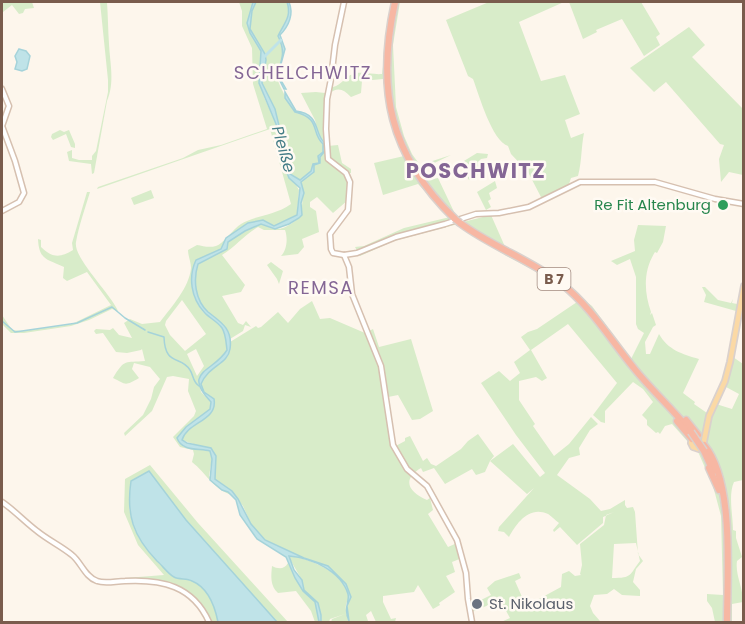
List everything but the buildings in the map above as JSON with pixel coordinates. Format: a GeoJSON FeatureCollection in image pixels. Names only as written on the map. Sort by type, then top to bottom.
{"type":"FeatureCollection","features":[{"type":"Feature","properties":{"kind":"highway","name":"B 7"},"geometry":{"type":"LineString","coordinates":[[395,2],[388,40],[386,72],[393,117],[400,139],[414,168],[434,197],[458,221],[494,246],[554,279],[576,297],[590,310],[654,392],[700,441],[723,500],[727,527],[726,622]]}},
{"type":"Feature","properties":{"kind":"highway"},"geometry":{"type":"LineString","coordinates":[[654,392],[692,440]]}},
{"type":"Feature","properties":{"kind":"highway"},"geometry":{"type":"LineString","coordinates":[[700,441],[711,454],[723,500]]}},
{"type":"Feature","properties":{"kind":"highway","name":"B 7"},"geometry":{"type":"LineString","coordinates":[[718,487],[724,522],[726,622]]}},
{"type":"Feature","properties":{"kind":"main road"},"geometry":{"type":"LineString","coordinates":[[700,441],[692,440],[693,446],[700,441],[706,428],[729,366],[744,286]]}},
{"type":"Feature","properties":{"kind":"street"},"geometry":{"type":"LineString","coordinates":[[345,2],[333,57],[326,119],[327,154],[331,162],[342,169],[350,179],[349,207],[331,231],[332,252],[344,255],[357,253],[396,237],[476,214],[499,213],[529,207],[580,182],[655,182],[715,199],[744,204]]}},
{"type":"Feature","properties":{"kind":"street"},"geometry":{"type":"LineString","coordinates":[[2,89],[9,106],[2,126],[3,134],[13,154],[24,194],[19,202],[2,211]]}},
{"type":"Feature","properties":{"kind":"street"},"geometry":{"type":"LineString","coordinates":[[344,255],[349,267],[352,294],[383,375],[389,431],[393,445],[407,469],[427,486],[457,540],[467,576],[472,622]]}},
{"type":"Feature","properties":{"kind":"street"},"geometry":{"type":"LineString","coordinates":[[2,502],[36,531],[72,555],[93,579],[102,582],[157,582],[176,588],[188,593],[200,605],[209,622]]}},
{"type":"Feature","properties":{"kind":"green space"},"geometry":{"type":"Polygon","coordinates":[[[2,2],[32,2],[34,8],[25,9],[19,14],[12,5],[3,12],[2,2]]]}},
{"type":"Feature","properties":{"kind":"green space"},"geometry":{"type":"Polygon","coordinates":[[[100,2],[107,2],[111,87],[92,174],[91,164],[69,161],[67,152],[72,150],[72,158],[92,160],[96,151],[108,92],[100,2]]]}},
{"type":"Feature","properties":{"kind":"green space"},"geometry":{"type":"Polygon","coordinates":[[[239,2],[253,2],[247,23],[261,51],[262,63],[259,77],[264,97],[276,124],[283,162],[289,178],[299,190],[297,215],[274,226],[266,221],[248,223],[221,249],[196,260],[192,273],[192,287],[196,301],[204,313],[222,328],[227,350],[199,381],[201,392],[211,402],[210,409],[186,427],[177,438],[184,447],[210,451],[212,459],[209,476],[232,495],[210,481],[192,462],[193,450],[180,447],[173,437],[194,416],[196,411],[188,391],[189,379],[167,377],[152,411],[125,436],[124,433],[143,415],[154,387],[160,379],[150,367],[134,363],[132,369],[139,378],[125,384],[113,378],[123,364],[145,361],[142,349],[127,353],[116,352],[103,333],[96,334],[94,331],[113,328],[119,335],[132,338],[124,323],[130,319],[142,324],[160,322],[187,283],[191,268],[188,250],[197,245],[216,246],[241,224],[291,204],[270,129],[97,189],[183,158],[198,150],[221,145],[267,129],[253,84],[252,48],[242,26],[242,11],[239,2]],[[182,300],[165,325],[170,335],[185,351],[206,334],[182,300]],[[196,349],[187,354],[197,376],[204,366],[196,349]]]}},
{"type":"Feature","properties":{"kind":"green space"},"geometry":{"type":"Polygon","coordinates":[[[256,2],[287,2],[288,15],[278,36],[282,58],[277,74],[278,79],[296,113],[303,114],[312,121],[323,144],[323,152],[318,156],[319,163],[313,164],[312,171],[300,180],[293,177],[286,163],[275,109],[262,83],[265,54],[250,29],[252,11],[256,2]]]}},
{"type":"Feature","properties":{"kind":"green space"},"geometry":{"type":"Polygon","coordinates":[[[392,2],[400,2],[393,45],[396,107],[412,154],[420,165],[451,155],[426,169],[427,176],[431,175],[433,179],[438,178],[456,216],[463,222],[491,215],[506,249],[553,272],[551,274],[592,306],[631,359],[644,333],[638,329],[636,324],[636,277],[630,259],[617,265],[611,261],[635,251],[634,240],[638,225],[666,226],[663,242],[648,267],[647,297],[650,315],[652,313],[656,325],[645,342],[646,354],[650,354],[659,334],[671,348],[699,359],[683,393],[710,418],[716,404],[732,409],[739,394],[726,387],[733,357],[743,364],[743,480],[734,482],[731,499],[733,530],[736,531],[742,557],[737,561],[737,566],[743,602],[732,604],[732,622],[715,622],[712,608],[707,601],[707,594],[723,595],[721,516],[713,486],[697,450],[691,450],[688,442],[672,424],[665,426],[660,434],[647,425],[647,420],[642,415],[653,402],[643,389],[633,382],[605,411],[605,423],[593,415],[617,383],[568,324],[531,350],[547,378],[542,381],[536,377],[519,381],[519,400],[535,424],[533,426],[554,456],[569,444],[591,417],[598,424],[590,430],[579,448],[580,455],[569,458],[557,475],[590,499],[601,511],[610,509],[625,500],[627,508],[633,507],[638,551],[636,543],[614,544],[612,578],[630,575],[640,561],[639,555],[643,561],[636,569],[633,582],[640,590],[640,596],[622,595],[614,589],[607,594],[594,595],[590,606],[600,621],[598,622],[501,622],[510,618],[505,609],[501,610],[498,604],[492,607],[491,604],[472,612],[471,600],[483,599],[491,595],[487,588],[495,581],[519,573],[521,578],[515,581],[526,606],[561,587],[562,574],[569,571],[575,576],[581,575],[580,544],[604,525],[606,516],[603,517],[603,523],[577,545],[560,527],[554,532],[553,530],[559,523],[548,514],[541,512],[524,517],[509,537],[504,532],[498,531],[499,527],[534,488],[527,494],[490,461],[513,444],[540,477],[545,473],[481,383],[499,371],[510,381],[520,373],[514,362],[530,350],[521,337],[577,302],[548,278],[489,245],[458,224],[394,241],[360,256],[355,247],[364,246],[404,228],[450,217],[418,184],[383,195],[374,163],[404,156],[393,132],[383,79],[362,81],[361,93],[351,97],[341,90],[335,90],[329,94],[332,85],[336,86],[353,74],[382,74],[392,2]]]}},
{"type":"Feature","properties":{"kind":"green space"},"geometry":{"type":"Polygon","coordinates":[[[489,2],[564,2],[519,22],[541,81],[565,75],[580,114],[565,120],[571,138],[584,133],[578,176],[571,178],[569,184],[542,199],[528,172],[491,127],[473,79],[468,76],[446,20],[489,2]]]}},
{"type":"Feature","properties":{"kind":"green space"},"geometry":{"type":"Polygon","coordinates":[[[569,2],[641,2],[660,34],[656,37],[660,45],[644,56],[622,19],[596,30],[597,32],[583,39],[569,2]]]}},
{"type":"Feature","properties":{"kind":"green space"},"geometry":{"type":"Polygon","coordinates":[[[689,27],[705,45],[692,57],[743,109],[743,175],[729,172],[721,182],[719,159],[724,145],[720,144],[666,82],[654,92],[630,68],[689,27]]]}},
{"type":"Feature","properties":{"kind":"green space"},"geometry":{"type":"Polygon","coordinates":[[[301,93],[325,93],[326,96],[324,124],[327,158],[346,175],[348,200],[333,213],[317,197],[310,202],[310,207],[316,211],[319,232],[302,239],[304,247],[298,254],[281,256],[285,251],[285,230],[264,230],[258,227],[222,255],[245,285],[241,292],[222,296],[238,323],[243,325],[246,321],[251,327],[245,325],[243,331],[230,339],[223,326],[199,300],[195,282],[198,264],[227,249],[228,242],[245,231],[261,224],[273,229],[283,228],[302,214],[301,182],[314,172],[314,165],[320,163],[320,157],[325,151],[315,120],[301,93]]]}},
{"type":"Feature","properties":{"kind":"green space"},"geometry":{"type":"Polygon","coordinates":[[[60,130],[64,132],[69,130],[75,148],[71,147],[66,134],[53,140],[52,134],[60,130]]]}},
{"type":"Feature","properties":{"kind":"green space"},"geometry":{"type":"Polygon","coordinates":[[[338,145],[342,163],[351,169],[351,173],[330,159],[328,146],[338,145]]]}},
{"type":"Feature","properties":{"kind":"green space"},"geometry":{"type":"Polygon","coordinates":[[[477,153],[488,154],[487,158],[478,162],[480,174],[469,180],[459,164],[477,153]]]}},
{"type":"Feature","properties":{"kind":"green space"},"geometry":{"type":"Polygon","coordinates":[[[495,181],[497,188],[489,193],[491,199],[488,201],[491,207],[486,210],[477,192],[495,181]]]}},
{"type":"Feature","properties":{"kind":"green space"},"geometry":{"type":"Polygon","coordinates":[[[151,190],[154,198],[134,205],[131,198],[151,190]]]}},
{"type":"Feature","properties":{"kind":"green space"},"geometry":{"type":"Polygon","coordinates":[[[87,192],[90,192],[77,236],[77,249],[80,257],[118,311],[112,309],[71,326],[11,333],[2,324],[2,315],[12,330],[23,331],[72,324],[111,305],[87,272],[67,281],[63,278],[64,267],[45,258],[40,252],[38,239],[41,240],[41,247],[56,256],[73,250],[72,243],[87,192]]]}},
{"type":"Feature","properties":{"kind":"green space"},"geometry":{"type":"Polygon","coordinates":[[[271,262],[283,271],[279,284],[267,265],[271,262]]]}},
{"type":"Feature","properties":{"kind":"green space"},"geometry":{"type":"Polygon","coordinates":[[[702,287],[705,287],[718,300],[731,303],[733,299],[732,303],[737,304],[740,291],[734,323],[736,311],[704,302],[706,295],[702,287]]]}},
{"type":"Feature","properties":{"kind":"green space"},"geometry":{"type":"Polygon","coordinates":[[[312,301],[320,319],[330,318],[365,333],[373,329],[379,347],[411,339],[433,411],[420,419],[412,420],[398,395],[383,398],[392,448],[410,436],[423,461],[427,458],[431,464],[436,466],[478,434],[494,456],[485,472],[476,475],[472,469],[445,484],[434,468],[423,472],[421,468],[409,481],[412,490],[427,500],[430,498],[433,510],[428,514],[448,547],[457,543],[462,558],[452,562],[455,572],[446,576],[455,592],[433,609],[418,585],[414,592],[383,596],[383,602],[391,619],[396,618],[395,622],[376,622],[371,611],[366,615],[368,621],[366,622],[331,622],[332,619],[345,614],[330,619],[329,622],[321,622],[318,603],[304,590],[302,580],[288,556],[316,563],[341,580],[349,596],[346,607],[348,619],[347,606],[351,597],[346,584],[328,566],[265,540],[251,524],[243,506],[227,487],[215,479],[214,451],[182,440],[189,429],[213,409],[215,403],[204,392],[201,384],[207,373],[227,357],[230,342],[256,326],[261,327],[278,312],[288,323],[300,309],[312,301]]]}},
{"type":"Feature","properties":{"kind":"green space"},"geometry":{"type":"Polygon","coordinates":[[[150,465],[198,523],[288,622],[277,622],[186,520],[149,471],[131,481],[130,515],[137,534],[149,552],[170,574],[176,578],[190,580],[203,588],[213,604],[218,622],[209,622],[198,600],[181,590],[147,584],[100,585],[100,580],[164,575],[138,545],[124,512],[125,479],[150,465]]]}},
{"type":"Feature","properties":{"kind":"green space"},"geometry":{"type":"Polygon","coordinates":[[[288,563],[303,591],[315,602],[319,622],[315,622],[311,611],[296,591],[278,593],[272,584],[272,566],[281,568],[288,563]]]}},
{"type":"Feature","properties":{"kind":"water","name":"Pleiße"},"geometry":{"type":"Polygon","coordinates":[[[253,2],[256,2],[252,11],[250,29],[265,54],[262,83],[275,109],[290,174],[300,180],[311,171],[313,164],[319,163],[318,156],[323,152],[323,144],[312,122],[309,118],[295,112],[285,98],[285,92],[296,111],[310,116],[313,120],[324,142],[325,151],[320,157],[320,163],[314,165],[314,172],[301,182],[304,193],[301,203],[302,215],[299,218],[275,229],[261,224],[245,231],[228,242],[227,249],[198,264],[196,283],[200,302],[228,331],[230,349],[226,358],[208,373],[201,384],[204,392],[214,399],[211,412],[190,429],[182,440],[211,448],[216,456],[215,479],[232,491],[251,524],[265,540],[328,566],[346,584],[351,597],[347,605],[348,594],[332,572],[316,563],[289,556],[294,570],[302,580],[304,590],[318,603],[321,622],[319,622],[315,602],[303,591],[286,557],[257,539],[240,515],[236,500],[210,480],[212,459],[210,451],[183,446],[177,438],[186,427],[210,409],[211,402],[203,392],[199,384],[199,378],[227,350],[222,328],[204,312],[196,300],[192,287],[192,273],[196,260],[221,249],[226,238],[248,223],[263,220],[274,226],[297,215],[300,188],[289,178],[286,170],[276,124],[259,83],[261,51],[250,33],[247,23],[253,2]]]}},
{"type":"Feature","properties":{"kind":"water"},"geometry":{"type":"Polygon","coordinates":[[[287,2],[289,2],[291,15],[286,28],[280,35],[285,49],[278,75],[286,89],[284,89],[277,75],[283,51],[278,36],[288,16],[287,2]]]}},
{"type":"Feature","properties":{"kind":"water"},"geometry":{"type":"Polygon","coordinates":[[[19,49],[26,51],[30,56],[27,69],[22,71],[15,69],[17,62],[15,56],[19,49]]]}},
{"type":"Feature","properties":{"kind":"water"},"geometry":{"type":"Polygon","coordinates":[[[149,471],[186,520],[277,622],[218,622],[213,604],[203,588],[190,580],[172,576],[149,552],[133,524],[130,493],[131,481],[149,471]]]}},
{"type":"Feature","properties":{"kind":"waterway"},"geometry":{"type":"LineString","coordinates":[[264,57],[281,40]]}},
{"type":"Feature","properties":{"kind":"waterway"},"geometry":{"type":"LineString","coordinates":[[2,321],[15,332],[77,323],[112,307],[145,330]]}},
{"type":"Feature","properties":{"kind":"waterway"},"geometry":{"type":"LineString","coordinates":[[148,332],[164,337],[167,353],[186,366],[199,386]]}},
{"type":"Feature","properties":{"kind":"place","name":"Re Fit Altenburg"},"geometry":{"type":"Point","coordinates":[723,205]}},
{"type":"Feature","properties":{"kind":"place","name":"St. Nikolaus"},"geometry":{"type":"Point","coordinates":[477,604]}},
{"type":"Feature","properties":{"kind":"district","name":"SCHELCHWITZ"},"geometry":{"type":"Point","coordinates":[303,73]}},
{"type":"Feature","properties":{"kind":"district","name":"POSCHWITZ"},"geometry":{"type":"Point","coordinates":[476,171]}},
{"type":"Feature","properties":{"kind":"district","name":"REMSA"},"geometry":{"type":"Point","coordinates":[321,288]}}]}
